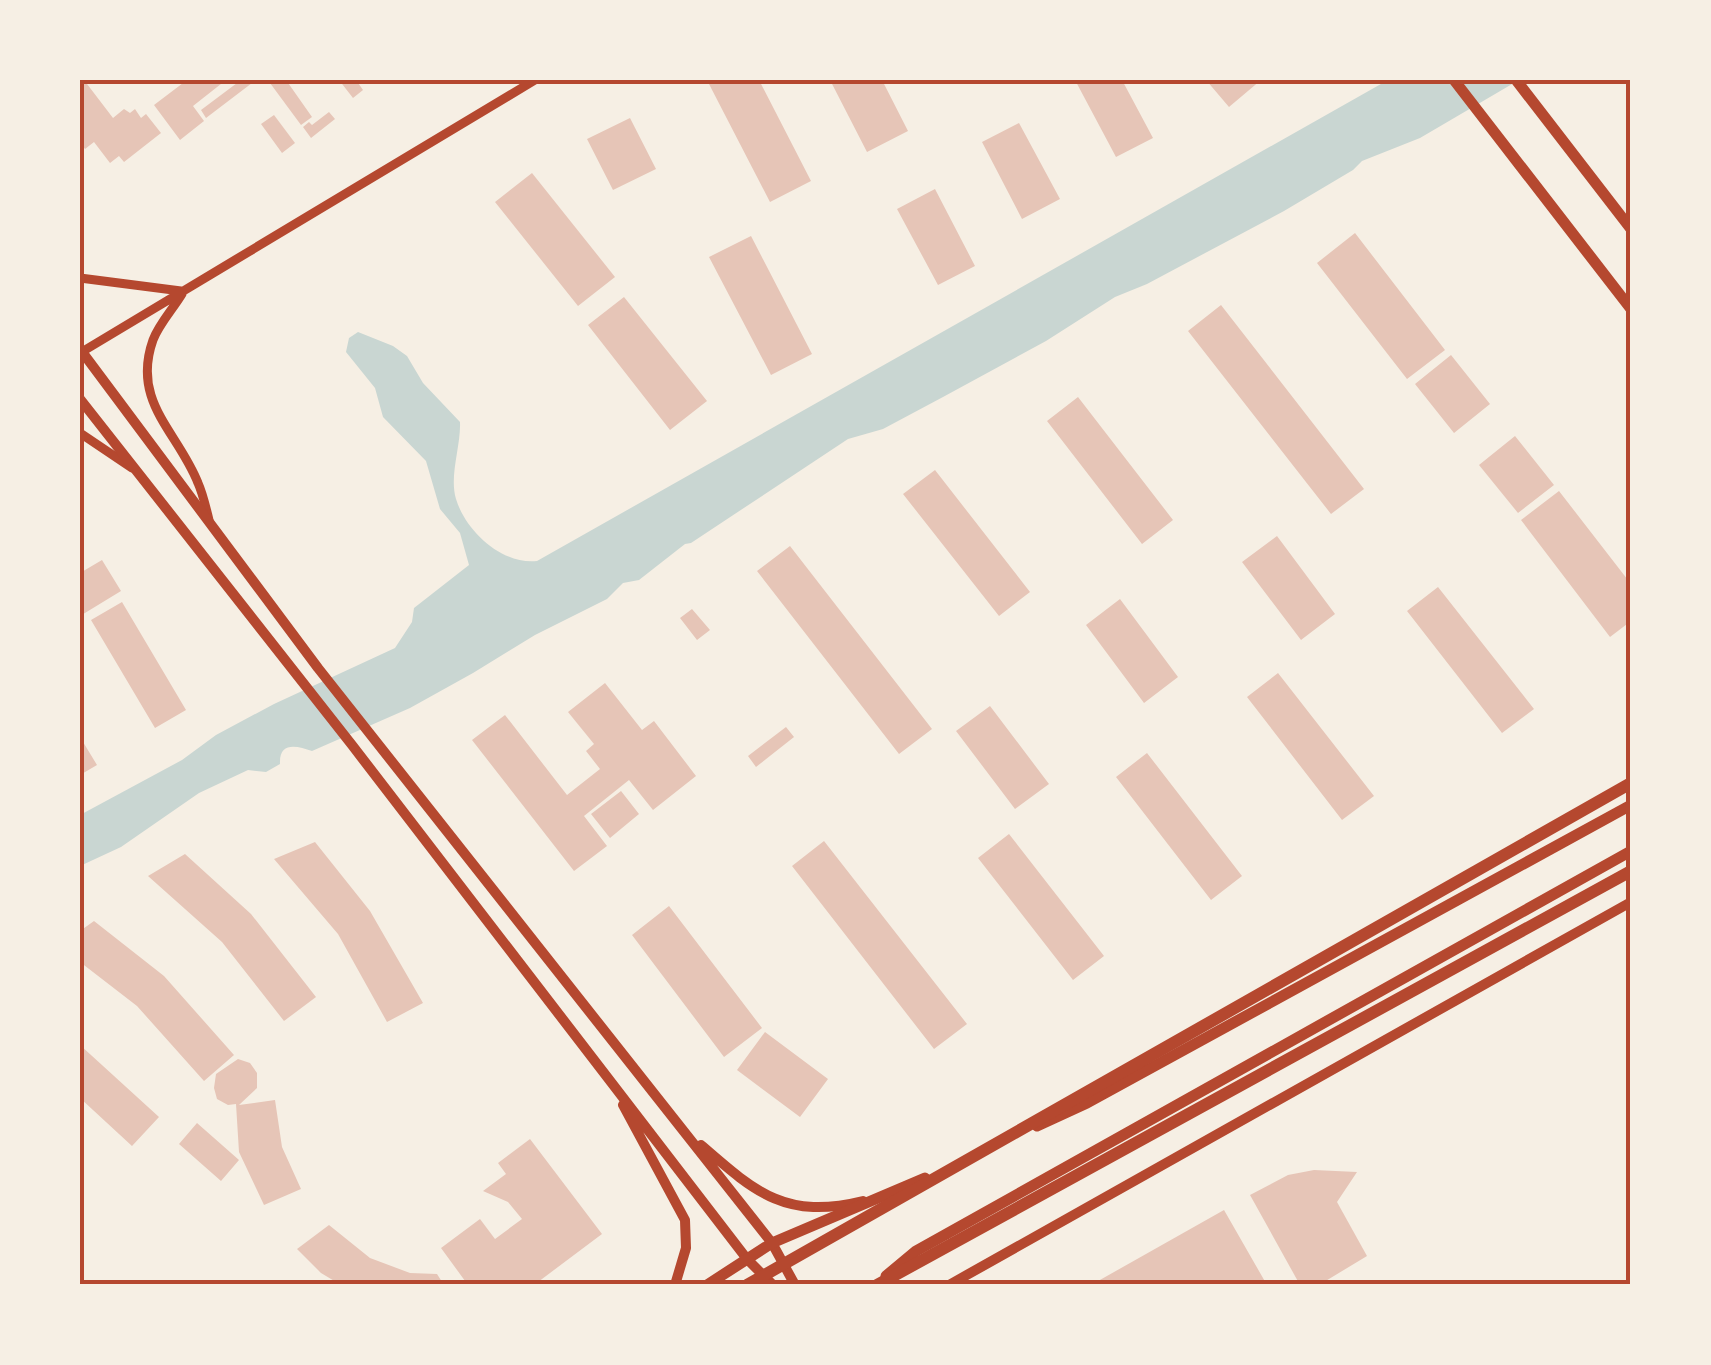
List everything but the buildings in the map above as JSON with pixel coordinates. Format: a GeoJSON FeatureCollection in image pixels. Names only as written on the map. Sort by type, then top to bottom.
{"type":"FeatureCollection","features":[{"type":"Feature","properties":{"kind":"highway"},"geometry":{"type":"LineString","coordinates":[[747,1285],[1631,783]]}},
{"type":"Feature","properties":{"kind":"highway"},"geometry":{"type":"LineString","coordinates":[[876,1285],[1631,871]]}},
{"type":"Feature","properties":{"kind":"main road"},"geometry":{"type":"LineString","coordinates":[[1454,80],[1631,309]]}},
{"type":"Feature","properties":{"kind":"main road"},"geometry":{"type":"LineString","coordinates":[[1516,80],[1631,229]]}},
{"type":"Feature","properties":{"kind":"main road"},"geometry":{"type":"LineString","coordinates":[[81,351],[318,668],[772,1242],[795,1285]]}},
{"type":"Feature","properties":{"kind":"main road"},"geometry":{"type":"LineString","coordinates":[[80,399],[352,744],[747,1259],[773,1285]]}},
{"type":"Feature","properties":{"kind":"main road"},"geometry":{"type":"LineString","coordinates":[[707,1285],[772,1242],[893,1193],[1088,1103],[1631,805]]}},
{"type":"Feature","properties":{"kind":"main road"},"geometry":{"type":"LineString","coordinates":[[876,1285],[916,1250],[1631,852]]}},
{"type":"Feature","properties":{"kind":"main road"},"geometry":{"type":"LineString","coordinates":[[949,1285],[1631,902]]}},
{"type":"Feature","properties":{"kind":"main road"},"geometry":{"type":"LineString","coordinates":[[612,1082],[684,1220],[686,1248],[675,1285]]}},
{"type":"Feature","properties":{"kind":"main road"},"geometry":{"type":"LineString","coordinates":[[682,1128],[743,1182],[784,1204],[831,1208],[893,1193]]}},
{"type":"Feature","properties":{"kind":"street"},"geometry":{"type":"LineString","coordinates":[[81,351],[535,80]]}},
{"type":"Feature","properties":{"kind":"street"},"geometry":{"type":"LineString","coordinates":[[80,278],[184,292]]}},
{"type":"Feature","properties":{"kind":"street"},"geometry":{"type":"LineString","coordinates":[[184,292],[154,337],[148,359],[148,383],[156,414],[198,481],[211,525]]}},
{"type":"Feature","properties":{"kind":"street"},"geometry":{"type":"LineString","coordinates":[[80,433],[134,469]]}},
{"type":"Feature","properties":{"kind":"shaded area"},"geometry":{"type":"Polygon","coordinates":[[[1388,80],[1519,80],[1420,138],[1362,161],[1284,211],[1115,297],[1046,341],[943,397],[883,429],[848,439],[685,544],[639,580],[623,583],[607,599],[535,635],[410,708],[312,751],[286,748],[280,764],[266,772],[248,770],[199,793],[121,847],[80,866],[80,815],[274,704],[395,648],[412,622],[414,608],[469,565],[460,533],[440,509],[426,461],[383,417],[375,388],[346,352],[349,338],[358,332],[407,356],[423,383],[460,422],[454,490],[468,523],[499,552],[511,558],[537,561],[1388,80]]]}}]}
